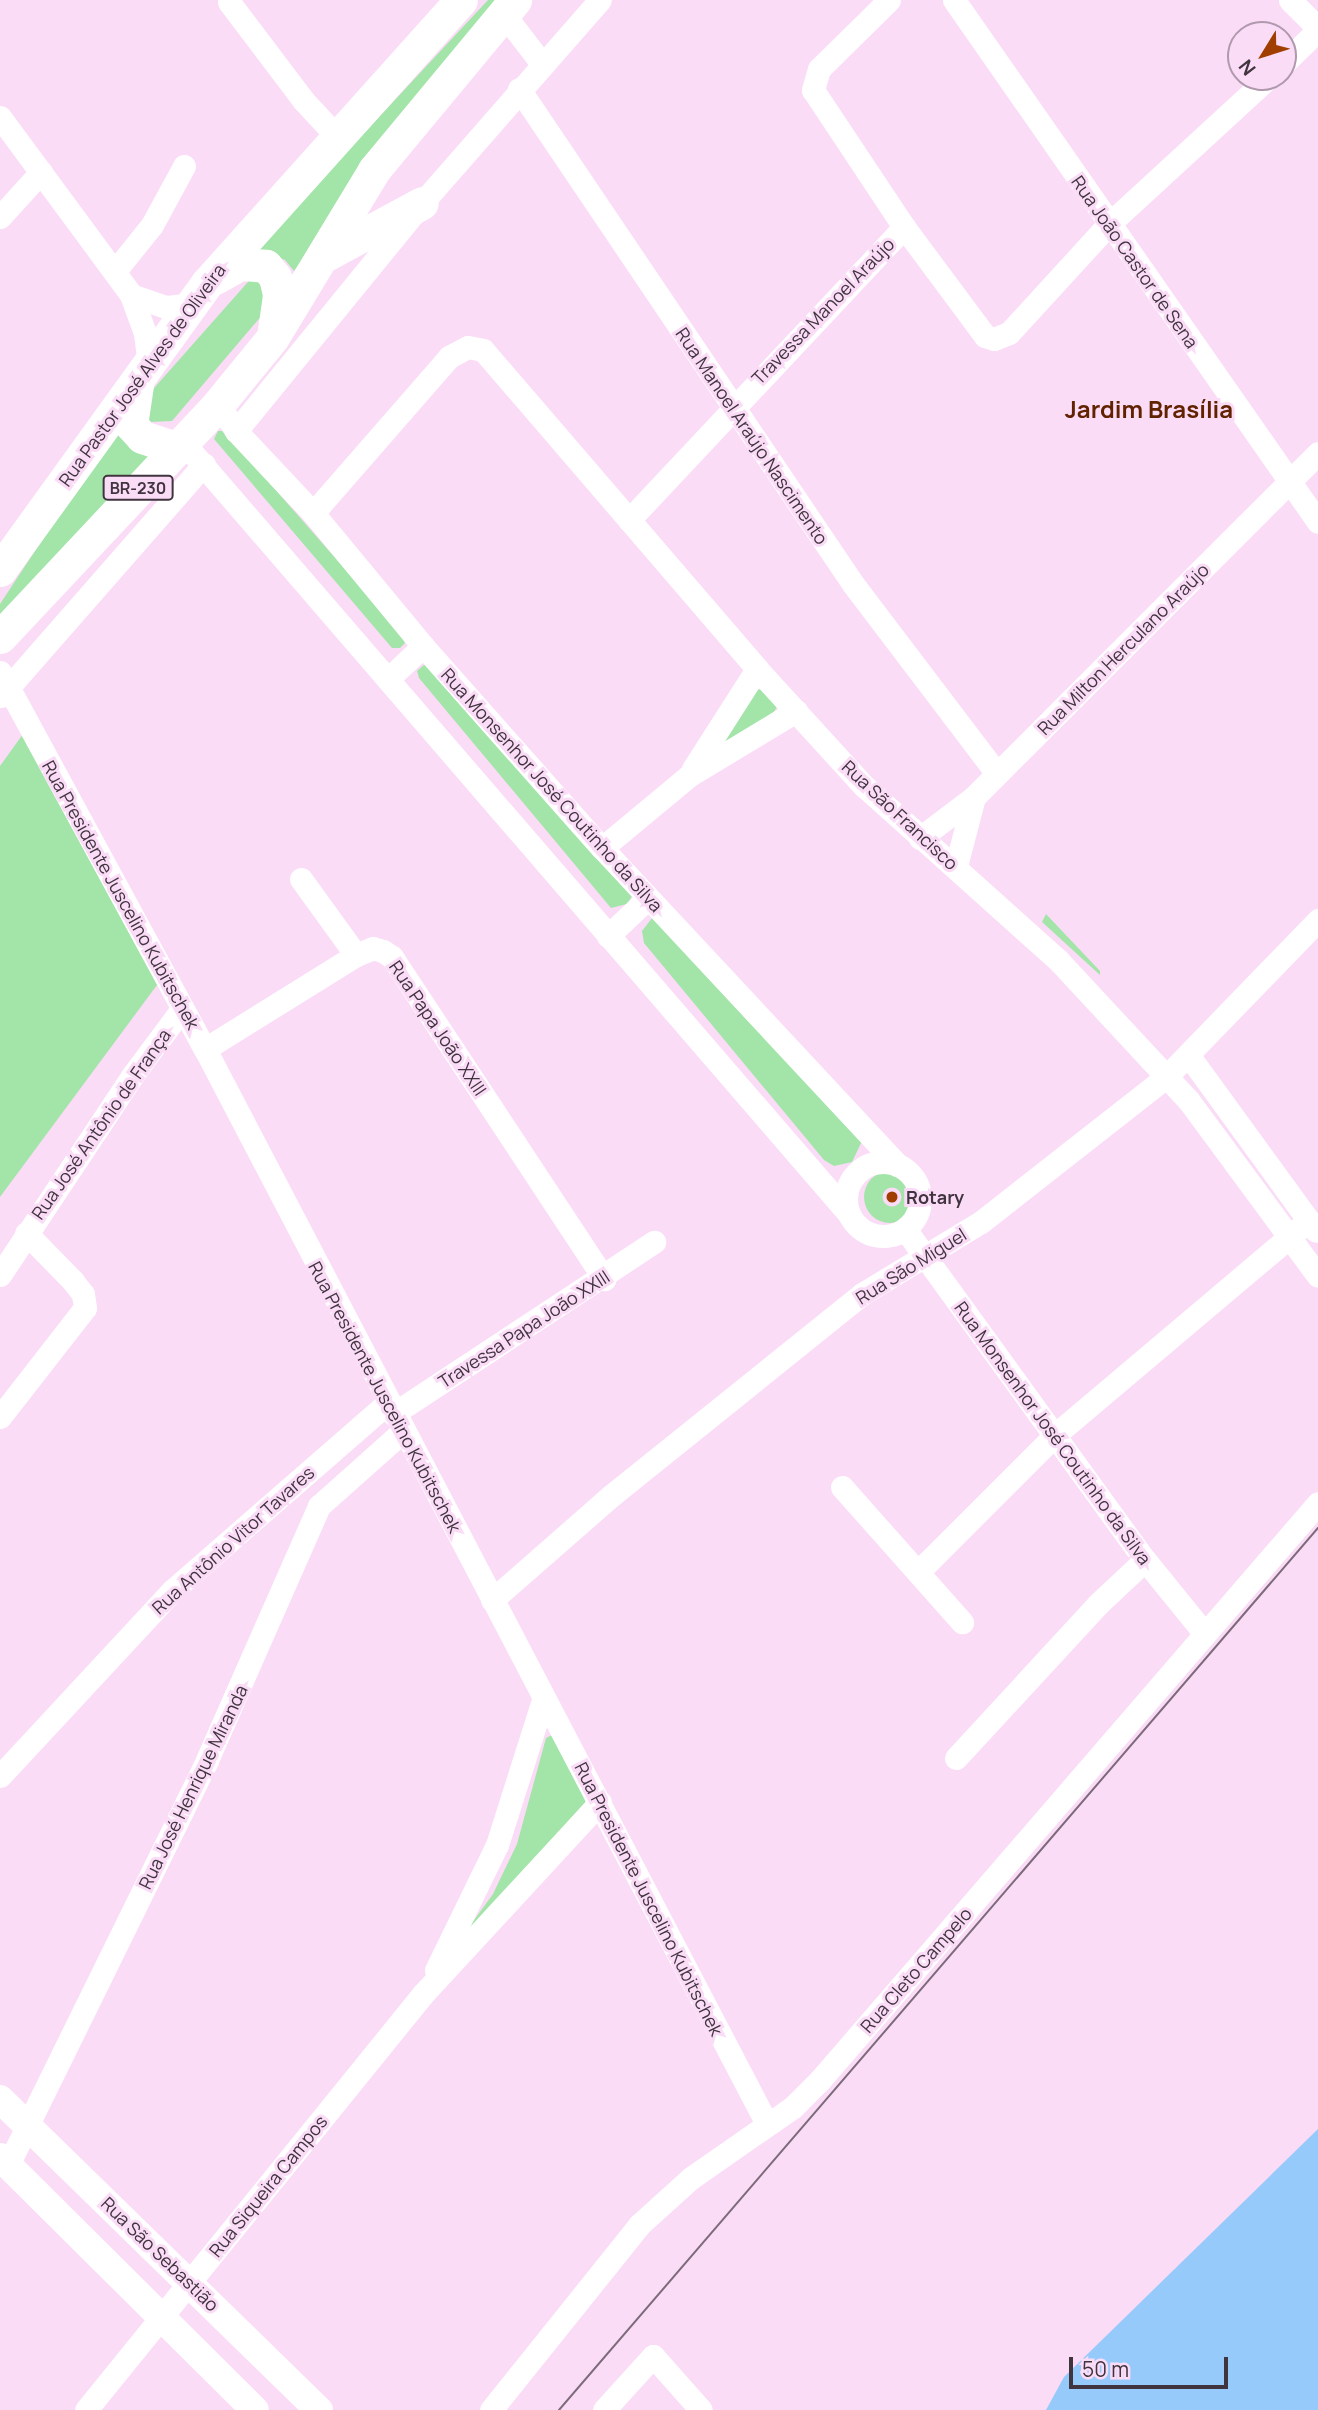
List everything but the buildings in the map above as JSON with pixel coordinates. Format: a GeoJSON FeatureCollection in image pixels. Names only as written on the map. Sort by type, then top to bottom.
{"type":"FeatureCollection","features":[{"type":"Feature","properties":{"kind":"highway","name":"Rua Pastor José Alves de Oliveira"},"geometry":{"type":"LineString","coordinates":[[0,570],[200,293],[340,140],[459,1]]}},
{"type":"Feature","properties":{"kind":"highway","name":"BR-230"},"geometry":{"type":"LineString","coordinates":[[0,637],[188,451],[227,418],[374,170],[509,7]]}},
{"type":"Feature","properties":{"kind":"highway"},"geometry":{"type":"LineString","coordinates":[[322,257],[422,203]]}},
{"type":"Feature","properties":{"kind":"highway"},"geometry":{"type":"LineString","coordinates":[[200,293],[240,264],[266,266],[275,277],[279,295],[273,337]]}},
{"type":"Feature","properties":{"kind":"highway"},"geometry":{"type":"LineString","coordinates":[[144,372],[131,425],[142,437],[188,451]]}},
{"type":"Feature","properties":{"kind":"main road","name":"Rua São Sebastião"},"geometry":{"type":"LineString","coordinates":[[0,2099],[319,2410]]}},
{"type":"Feature","properties":{"kind":"main road"},"geometry":{"type":"LineString","coordinates":[[4,2161],[161,2320],[255,2410]]}},
{"type":"Feature","properties":{"kind":"street"},"geometry":{"type":"LineString","coordinates":[[227,418],[422,203],[519,89],[600,0]]}},
{"type":"Feature","properties":{"kind":"street"},"geometry":{"type":"LineString","coordinates":[[889,0],[815,74],[813,90],[818,102],[904,227],[985,336],[994,339],[1009,333],[1109,225],[1254,91]]}},
{"type":"Feature","properties":{"kind":"street","name":"Rua João Castor de Sena"},"geometry":{"type":"LineString","coordinates":[[954,0],[1318,522]]}},
{"type":"Feature","properties":{"kind":"street"},"geometry":{"type":"LineString","coordinates":[[1290,0],[1318,29],[1297,50]]}},
{"type":"Feature","properties":{"kind":"street"},"geometry":{"type":"LineString","coordinates":[[229,2],[303,100],[340,140]]}},
{"type":"Feature","properties":{"kind":"street"},"geometry":{"type":"LineString","coordinates":[[509,7],[542,64]]}},
{"type":"Feature","properties":{"kind":"street","name":"Rua Manoel Araújo Nascimento"},"geometry":{"type":"LineString","coordinates":[[519,89],[731,408],[923,679],[997,774]]}},
{"type":"Feature","properties":{"kind":"street"},"geometry":{"type":"LineString","coordinates":[[0,117],[131,295],[145,333],[144,372]]}},
{"type":"Feature","properties":{"kind":"street"},"geometry":{"type":"LineString","coordinates":[[115,271],[152,225],[184,166]]}},
{"type":"Feature","properties":{"kind":"street"},"geometry":{"type":"LineString","coordinates":[[0,217],[41,172]]}},
{"type":"Feature","properties":{"kind":"street","name":"Travessa Manoel Araújo"},"geometry":{"type":"LineString","coordinates":[[629,520],[731,408],[904,227]]}},
{"type":"Feature","properties":{"kind":"street"},"geometry":{"type":"LineString","coordinates":[[131,295],[157,306],[200,293]]}},
{"type":"Feature","properties":{"kind":"street","name":"Rua São Francisco"},"geometry":{"type":"LineString","coordinates":[[313,513],[449,357],[468,347],[483,350],[796,711],[920,838],[956,866],[1058,960],[1189,1101],[1318,1276]]}},
{"type":"Feature","properties":{"kind":"street","name":"Rua Monsenhor José Coutinho da Silva"},"geometry":{"type":"LineString","coordinates":[[227,418],[313,513],[423,646],[602,848],[898,1165]]}},
{"type":"Feature","properties":{"kind":"street"},"geometry":{"type":"LineString","coordinates":[[3,685],[188,451],[848,1213],[873,1235],[905,1229],[914,1220],[920,1196],[909,1172],[898,1165],[875,1163],[857,1173],[846,1192],[848,1213]]}},
{"type":"Feature","properties":{"kind":"street","name":"Rua Milton Herculano Araújo"},"geometry":{"type":"LineString","coordinates":[[920,838],[975,797],[1318,453]]}},
{"type":"Feature","properties":{"kind":"street"},"geometry":{"type":"LineString","coordinates":[[388,679],[423,646]]}},
{"type":"Feature","properties":{"kind":"street"},"geometry":{"type":"LineString","coordinates":[[690,775],[757,669]]}},
{"type":"Feature","properties":{"kind":"street","name":"Rua Presidente Juscelino Kubitschek"},"geometry":{"type":"LineString","coordinates":[[3,685],[205,1049],[394,1416],[543,1700],[600,1802],[767,2124]]}},
{"type":"Feature","properties":{"kind":"street"},"geometry":{"type":"LineString","coordinates":[[602,848],[690,775],[796,711]]}},
{"type":"Feature","properties":{"kind":"street"},"geometry":{"type":"LineString","coordinates":[[956,866],[975,797]]}},
{"type":"Feature","properties":{"kind":"street"},"geometry":{"type":"LineString","coordinates":[[205,1049],[356,955],[301,879]]}},
{"type":"Feature","properties":{"kind":"street"},"geometry":{"type":"LineString","coordinates":[[608,936],[648,898]]}},
{"type":"Feature","properties":{"kind":"street","name":"Rua São Miguel"},"geometry":{"type":"LineString","coordinates":[[492,1600],[612,1495],[852,1303],[924,1255],[981,1222],[1166,1077],[1318,919]]}},
{"type":"Feature","properties":{"kind":"street","name":"Rua Papa João XXIII"},"geometry":{"type":"LineString","coordinates":[[356,955],[373,948],[392,957],[604,1279]]}},
{"type":"Feature","properties":{"kind":"street","name":"Rua José Antônio de França"},"geometry":{"type":"LineString","coordinates":[[0,1275],[26,1241],[26,1233],[182,1009]]}},
{"type":"Feature","properties":{"kind":"street"},"geometry":{"type":"LineString","coordinates":[[918,1572],[1056,1434],[1289,1236],[1313,1227],[1189,1056]]}},
{"type":"Feature","properties":{"kind":"street","name":"Rua Monsenhor José Coutinho da Silva"},"geometry":{"type":"LineString","coordinates":[[905,1229],[1145,1560],[1205,1634]]}},
{"type":"Feature","properties":{"kind":"street"},"geometry":{"type":"LineString","coordinates":[[0,1417],[85,1308],[83,1294],[73,1281],[26,1233]]}},
{"type":"Feature","properties":{"kind":"street","name":"Travessa Papa João XXIII"},"geometry":{"type":"LineString","coordinates":[[394,1416],[604,1279],[654,1242]]}},
{"type":"Feature","properties":{"kind":"street","name":"Rua Antônio Vitor Tavares"},"geometry":{"type":"LineString","coordinates":[[0,1776],[173,1590],[282,1497],[394,1416]]}},
{"type":"Feature","properties":{"kind":"street","name":"Rua José Henrique Miranda"},"geometry":{"type":"LineString","coordinates":[[4,2161],[29,2127],[258,1651],[309,1524],[329,1492],[394,1416]]}},
{"type":"Feature","properties":{"kind":"street"},"geometry":{"type":"LineString","coordinates":[[842,1487],[962,1622]]}},
{"type":"Feature","properties":{"kind":"street"},"geometry":{"type":"LineString","coordinates":[[282,1497],[309,1524]]}},
{"type":"Feature","properties":{"kind":"street","name":"Rua Cleto Campelo"},"geometry":{"type":"LineString","coordinates":[[491,2410],[639,2225],[691,2178],[793,2107],[820,2081],[1318,1503]]}},
{"type":"Feature","properties":{"kind":"street"},"geometry":{"type":"LineString","coordinates":[[956,1758],[1098,1604],[1145,1560]]}},
{"type":"Feature","properties":{"kind":"street","name":"Rua Siqueira Campos"},"geometry":{"type":"LineString","coordinates":[[423,1994],[497,1845],[543,1700]]}},
{"type":"Feature","properties":{"kind":"street","name":"Rua Siqueira Campos"},"geometry":{"type":"LineString","coordinates":[[86,2410],[423,1994],[600,1802]]}},
{"type":"Feature","properties":{"kind":"street"},"geometry":{"type":"LineString","coordinates":[[604,2410],[653,2356],[701,2410]]}},
{"type":"Feature","properties":{"kind":"green space"},"geometry":{"type":"Polygon","coordinates":[[[488,0],[504,0],[294,271],[285,260],[256,249],[488,0]]]}},
{"type":"Feature","properties":{"kind":"green space"},"geometry":{"type":"Polygon","coordinates":[[[255,274],[275,300],[172,421],[151,422],[145,415],[147,396],[255,274]]]}},
{"type":"Feature","properties":{"kind":"green space"},"geometry":{"type":"Polygon","coordinates":[[[118,425],[158,450],[0,624],[0,604],[118,425]]]}},
{"type":"Feature","properties":{"kind":"green space"},"geometry":{"type":"Polygon","coordinates":[[[218,431],[224,431],[401,633],[405,643],[400,648],[392,648],[214,439],[218,431]]]}},
{"type":"Feature","properties":{"kind":"green space"},"geometry":{"type":"Polygon","coordinates":[[[425,664],[632,896],[627,904],[611,908],[419,678],[417,671],[425,664]]]}},
{"type":"Feature","properties":{"kind":"green space"},"geometry":{"type":"Polygon","coordinates":[[[762,689],[778,705],[774,712],[716,752],[754,690],[762,689]]]}},
{"type":"Feature","properties":{"kind":"green space"},"geometry":{"type":"Polygon","coordinates":[[[23,734],[160,981],[0,1197],[0,766],[23,734]]]}},
{"type":"Feature","properties":{"kind":"green space"},"geometry":{"type":"Polygon","coordinates":[[[1046,914],[1100,971],[1100,975],[1042,922],[1046,914]]]}},
{"type":"Feature","properties":{"kind":"green space"},"geometry":{"type":"Polygon","coordinates":[[[652,918],[660,918],[863,1139],[852,1162],[834,1166],[824,1160],[644,943],[642,931],[652,918]]]}},
{"type":"Feature","properties":{"kind":"green space"},"geometry":{"type":"Polygon","coordinates":[[[890,1171],[900,1173],[908,1179],[914,1187],[914,1207],[908,1215],[900,1221],[890,1223],[880,1221],[872,1215],[866,1207],[864,1197],[866,1187],[872,1179],[880,1173],[890,1171]]]}},
{"type":"Feature","properties":{"kind":"green space"},"geometry":{"type":"Polygon","coordinates":[[[554,1734],[588,1799],[445,1960],[493,1894],[517,1844],[546,1738],[554,1734]]]}},
{"type":"Feature","properties":{"kind":"water"},"geometry":{"type":"Polygon","coordinates":[[[1318,2129],[1318,2410],[1046,2410],[1064,2377],[1318,2129]]]}},
{"type":"Feature","properties":{"kind":"tram line"},"geometry":{"type":"LineString","coordinates":[[559,2410],[1318,1528]]}},
{"type":"Feature","properties":{"kind":"place","name":"Rotary"},"geometry":{"type":"Point","coordinates":[892,1197]}},
{"type":"Feature","properties":{"kind":"district","name":"Jardim Brasília"},"geometry":{"type":"Point","coordinates":[1149,409]}}]}
